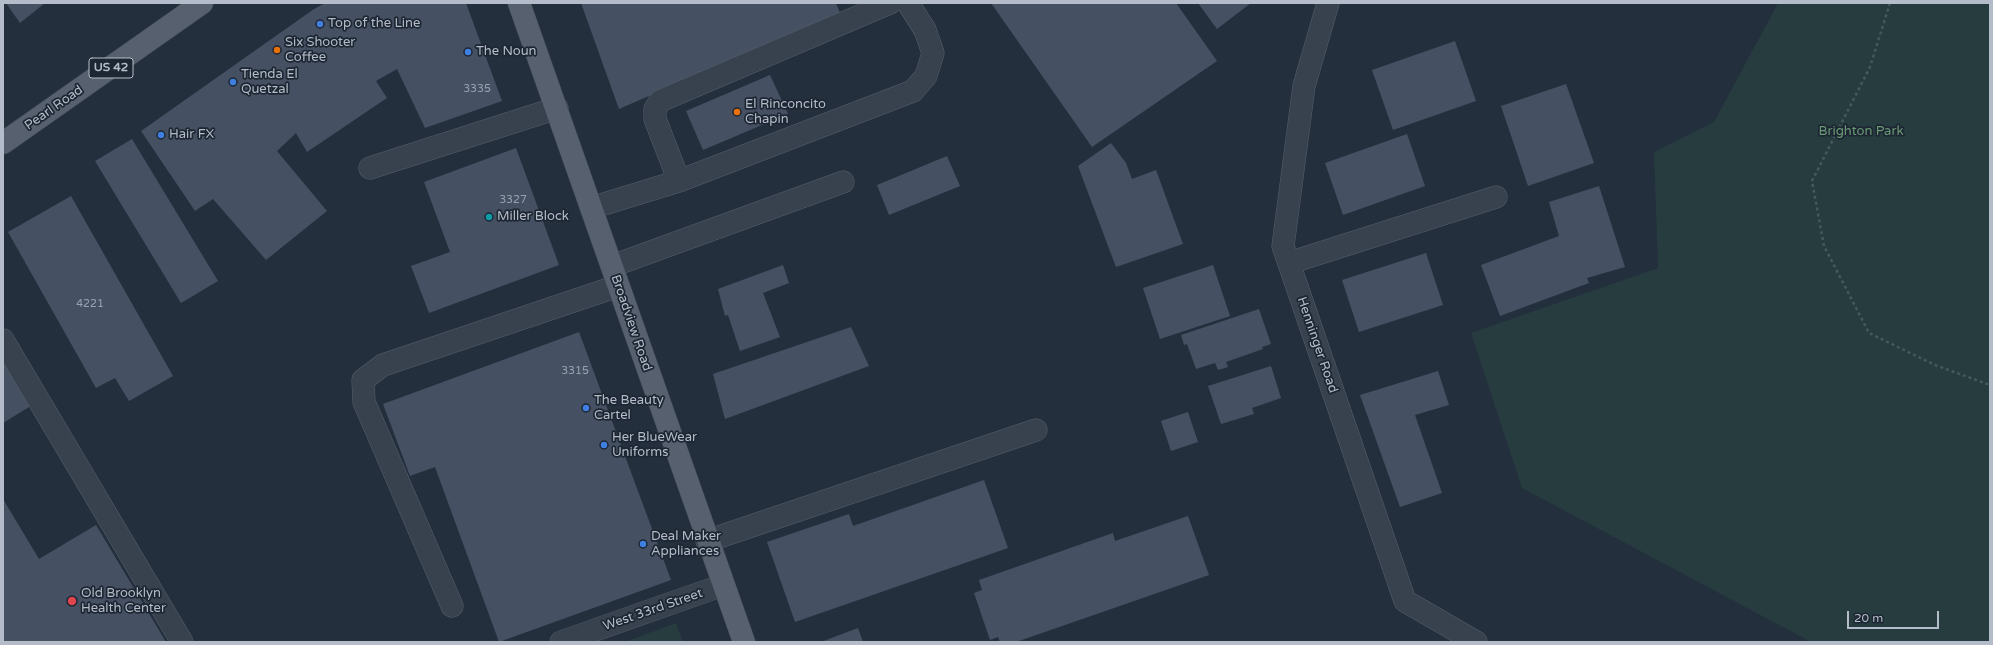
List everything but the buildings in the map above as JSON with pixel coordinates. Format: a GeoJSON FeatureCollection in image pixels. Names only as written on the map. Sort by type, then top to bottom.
{"type":"FeatureCollection","features":[{"type":"Feature","properties":{"kind":"main road","name":"Pearl Road"},"geometry":{"type":"LineString","coordinates":[[8,133],[202,3]]}},
{"type":"Feature","properties":{"kind":"main road","name":"Broadview Road"},"geometry":{"type":"LineString","coordinates":[[520,3],[707,541],[744,642]]}},
{"type":"Feature","properties":{"kind":"street"},"geometry":{"type":"LineString","coordinates":[[679,181],[655,119],[655,109],[660,102],[890,3]]}},
{"type":"Feature","properties":{"kind":"street"},"geometry":{"type":"LineString","coordinates":[[591,208],[679,181],[913,91],[926,76],[933,53],[926,30],[908,3]]}},
{"type":"Feature","properties":{"kind":"street","name":"Henninger Road"},"geometry":{"type":"LineString","coordinates":[[1328,3],[1304,86],[1283,246],[1405,601],[1476,642]]}},
{"type":"Feature","properties":{"kind":"street"},"geometry":{"type":"LineString","coordinates":[[370,168],[557,108]]}},
{"type":"Feature","properties":{"kind":"street"},"geometry":{"type":"LineString","coordinates":[[612,266],[843,182]]}},
{"type":"Feature","properties":{"kind":"street"},"geometry":{"type":"LineString","coordinates":[[1289,263],[1496,197]]}},
{"type":"Feature","properties":{"kind":"street"},"geometry":{"type":"LineString","coordinates":[[452,606],[364,402],[363,380],[383,365],[618,286]]}},
{"type":"Feature","properties":{"kind":"street"},"geometry":{"type":"LineString","coordinates":[[3,340],[182,642]]}},
{"type":"Feature","properties":{"kind":"street"},"geometry":{"type":"LineString","coordinates":[[707,541],[1036,430]]}},
{"type":"Feature","properties":{"kind":"street","name":"West 33rd Street"},"geometry":{"type":"LineString","coordinates":[[561,642],[723,585]]}},
{"type":"Feature","properties":{"kind":"path"},"geometry":{"type":"LineString","coordinates":[[1890,3],[1870,67],[1812,181],[1824,246],[1869,333],[1935,365],[1990,385]]}},
{"type":"Feature","properties":{"kind":"green space","name":"Brighton Park"},"geometry":{"type":"Polygon","coordinates":[[[1778,3],[1990,3],[1990,642],[1811,642],[1522,488],[1471,333],[1658,268],[1654,152],[1714,122],[1778,3]]]}},
{"type":"Feature","properties":{"kind":"green space"},"geometry":{"type":"Polygon","coordinates":[[[676,623],[683,642],[625,642],[676,623]]]}},
{"type":"Feature","properties":{"kind":"place","name":"Top of the Line"},"geometry":{"type":"Point","coordinates":[320,24]}},
{"type":"Feature","properties":{"kind":"place","name":"Six Shooter Coffee"},"geometry":{"type":"Point","coordinates":[277,50]}},
{"type":"Feature","properties":{"kind":"place","name":"The Noun"},"geometry":{"type":"Point","coordinates":[468,52]}},
{"type":"Feature","properties":{"kind":"place","name":"Tienda El Quetzal"},"geometry":{"type":"Point","coordinates":[233,82]}},
{"type":"Feature","properties":{"kind":"place","name":"El Rinconcito Chapin"},"geometry":{"type":"Point","coordinates":[737,112]}},
{"type":"Feature","properties":{"kind":"place","name":"Hair FX"},"geometry":{"type":"Point","coordinates":[161,135]}},
{"type":"Feature","properties":{"kind":"place","name":"Miller Block"},"geometry":{"type":"Point","coordinates":[489,217]}},
{"type":"Feature","properties":{"kind":"place","name":"The Beauty Cartel"},"geometry":{"type":"Point","coordinates":[586,408]}},
{"type":"Feature","properties":{"kind":"place","name":"Her BlueWear Uniforms"},"geometry":{"type":"Point","coordinates":[604,445]}},
{"type":"Feature","properties":{"kind":"place","name":"Deal Maker Appliances"},"geometry":{"type":"Point","coordinates":[643,544]}},
{"type":"Feature","properties":{"kind":"place","name":"Old Brooklyn Health Center"},"geometry":{"type":"Point","coordinates":[72,601]}}]}
